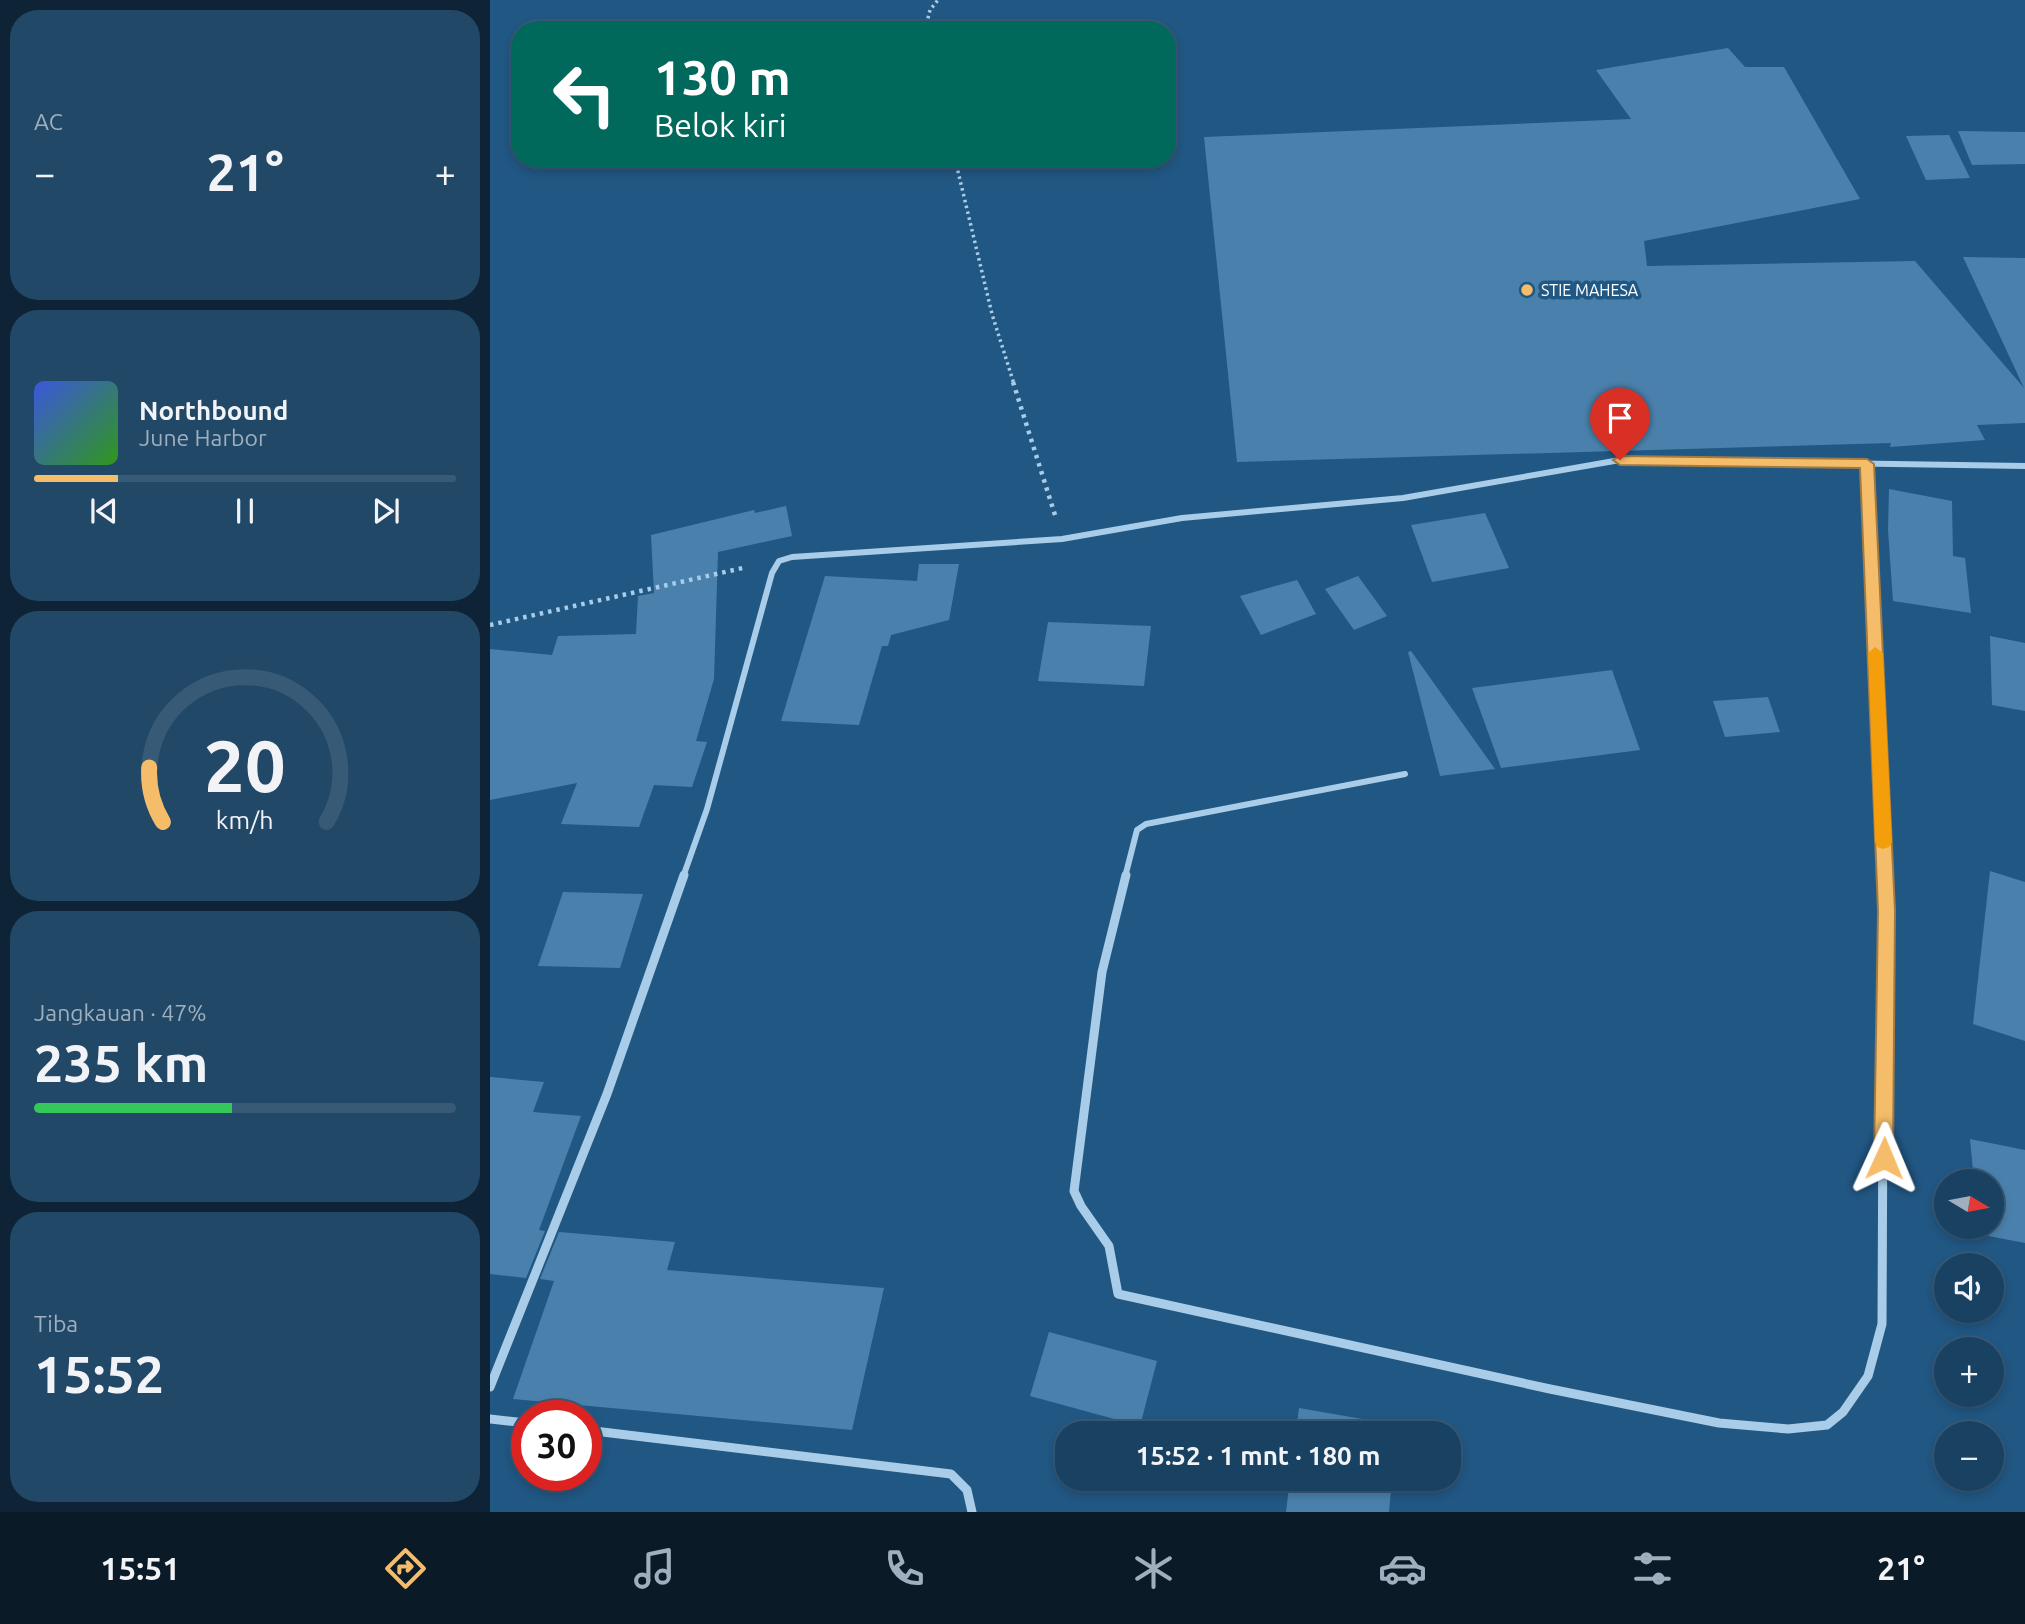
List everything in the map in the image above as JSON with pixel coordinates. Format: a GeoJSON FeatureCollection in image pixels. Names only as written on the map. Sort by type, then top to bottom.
{"type":"FeatureCollection","features":[{"type":"Feature","properties":{"kind":"street"},"geometry":{"type":"LineString","coordinates":[[490,1387],[607,1094],[644,990],[707,809],[772,573],[779,561],[792,556],[1062,538],[1195,517],[1403,498],[1620,460],[2025,466]]}},
{"type":"Feature","properties":{"kind":"street"},"geometry":{"type":"LineString","coordinates":[[1405,774],[1146,824],[1137,830],[1102,972],[1074,1191],[1079,1206],[1110,1247],[1114,1265],[1113,1286],[1118,1294],[1550,1389],[1719,1423],[1788,1429],[1827,1425],[1843,1412],[1868,1376],[1882,1324],[1886,911],[1867,464]]}},
{"type":"Feature","properties":{"kind":"street"},"geometry":{"type":"LineString","coordinates":[[490,1419],[511,1421]]}},
{"type":"Feature","properties":{"kind":"street"},"geometry":{"type":"LineString","coordinates":[[602,1432],[951,1474],[962,1480],[970,1496],[972,1512]]}},
{"type":"Feature","properties":{"kind":"path"},"geometry":{"type":"LineString","coordinates":[[927,21],[930,10],[938,0]]}},
{"type":"Feature","properties":{"kind":"path"},"geometry":{"type":"LineString","coordinates":[[958,168],[992,314],[1062,538]]}},
{"type":"Feature","properties":{"kind":"path"},"geometry":{"type":"LineString","coordinates":[[490,625],[619,594],[779,561]]}},
{"type":"Feature","properties":{"kind":"building","name":"STIE MAHESA"},"geometry":{"type":"Polygon","coordinates":[[[1728,48],[1745,67],[1784,67],[1860,199],[1644,241],[1647,266],[1915,261],[2024,388],[1963,257],[2025,258],[2025,423],[1977,425],[1985,440],[1890,447],[1891,443],[1237,462],[1204,137],[1631,119],[1596,70],[1728,48]]]}},
{"type":"Feature","properties":{"kind":"building"},"geometry":{"type":"Polygon","coordinates":[[[1958,131],[2025,132],[2025,164],[1972,165],[1958,131]]]}},
{"type":"Feature","properties":{"kind":"building"},"geometry":{"type":"Polygon","coordinates":[[[1949,135],[1970,178],[1926,180],[1906,136],[1949,135]]]}},
{"type":"Feature","properties":{"kind":"building"},"geometry":{"type":"Polygon","coordinates":[[[1889,489],[1952,501],[1953,556],[1965,558],[1971,613],[1893,601],[1888,530],[1889,489]]]}},
{"type":"Feature","properties":{"kind":"building"},"geometry":{"type":"Polygon","coordinates":[[[786,506],[792,536],[718,552],[714,679],[696,741],[707,742],[692,787],[654,785],[639,827],[561,824],[577,783],[490,800],[490,649],[552,655],[558,636],[636,634],[638,596],[654,593],[651,535],[754,510],[755,513],[786,506]]]}},
{"type":"Feature","properties":{"kind":"building"},"geometry":{"type":"Polygon","coordinates":[[[1485,513],[1509,568],[1432,582],[1411,525],[1485,513]]]}},
{"type":"Feature","properties":{"kind":"building"},"geometry":{"type":"Polygon","coordinates":[[[919,564],[959,564],[949,620],[891,635],[888,646],[882,646],[859,725],[781,721],[825,576],[917,581],[919,564]]]}},
{"type":"Feature","properties":{"kind":"building"},"geometry":{"type":"Polygon","coordinates":[[[1358,576],[1387,616],[1354,630],[1325,589],[1358,576]]]}},
{"type":"Feature","properties":{"kind":"building"},"geometry":{"type":"Polygon","coordinates":[[[1297,580],[1316,614],[1261,635],[1240,596],[1297,580]]]}},
{"type":"Feature","properties":{"kind":"building"},"geometry":{"type":"Polygon","coordinates":[[[1048,622],[1151,626],[1144,686],[1038,681],[1048,622]]]}},
{"type":"Feature","properties":{"kind":"building"},"geometry":{"type":"Polygon","coordinates":[[[1990,636],[2025,643],[2025,711],[1992,705],[1990,636]]]}},
{"type":"Feature","properties":{"kind":"building"},"geometry":{"type":"Polygon","coordinates":[[[1411,651],[1495,769],[1440,776],[1408,652],[1411,651]]]}},
{"type":"Feature","properties":{"kind":"building"},"geometry":{"type":"Polygon","coordinates":[[[1612,670],[1640,750],[1501,768],[1472,688],[1612,670]]]}},
{"type":"Feature","properties":{"kind":"building"},"geometry":{"type":"Polygon","coordinates":[[[1768,697],[1780,732],[1725,737],[1713,701],[1768,697]]]}},
{"type":"Feature","properties":{"kind":"building"},"geometry":{"type":"Polygon","coordinates":[[[1990,871],[2025,882],[2025,1041],[1973,1024],[1990,871]]]}},
{"type":"Feature","properties":{"kind":"building"},"geometry":{"type":"Polygon","coordinates":[[[563,892],[643,894],[620,968],[538,966],[563,892]]]}},
{"type":"Feature","properties":{"kind":"building"},"geometry":{"type":"Polygon","coordinates":[[[490,1077],[544,1082],[533,1112],[581,1116],[539,1230],[545,1231],[526,1278],[490,1274],[490,1077]]]}},
{"type":"Feature","properties":{"kind":"building"},"geometry":{"type":"Polygon","coordinates":[[[1970,1139],[2025,1150],[2025,1243],[2004,1239],[2004,1169],[1973,1169],[1970,1139]]]}},
{"type":"Feature","properties":{"kind":"building"},"geometry":{"type":"Polygon","coordinates":[[[559,1232],[675,1242],[667,1270],[884,1288],[852,1430],[602,1407],[602,1400],[513,1399],[554,1281],[540,1279],[559,1232]]]}},
{"type":"Feature","properties":{"kind":"building"},"geometry":{"type":"Polygon","coordinates":[[[1049,1332],[1157,1361],[1141,1421],[1122,1421],[1030,1396],[1049,1332]]]}},
{"type":"Feature","properties":{"kind":"building"},"geometry":{"type":"Polygon","coordinates":[[[1299,1408],[1374,1421],[1297,1421],[1299,1408]]]}},
{"type":"Feature","properties":{"kind":"building"},"geometry":{"type":"Polygon","coordinates":[[[1289,1491],[1391,1491],[1389,1512],[1286,1512],[1289,1491]]]}},
{"type":"Feature","properties":{"kind":"slow traffic"},"geometry":{"type":"LineString","coordinates":[[1875,653],[1883,842]]}},
{"type":"Feature","properties":{"kind":"place","name":"STIE MAHESA"},"geometry":{"type":"Point","coordinates":[1527,290]}},
{"type":"Feature","properties":{"kind":"route"},"geometry":{"type":"LineString","coordinates":[[1620,460],[1867,464],[1886,911],[1884,1158]]}}]}
